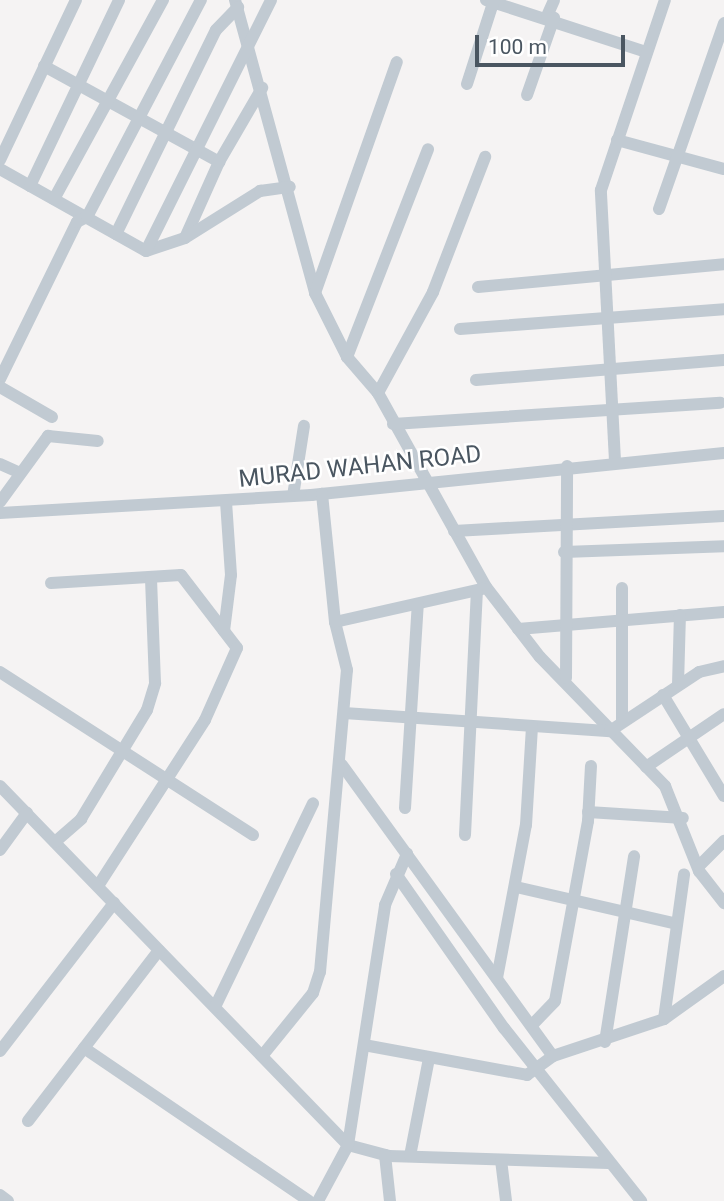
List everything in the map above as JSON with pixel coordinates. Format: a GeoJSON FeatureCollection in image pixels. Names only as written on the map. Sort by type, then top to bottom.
{"type":"FeatureCollection","features":[{"type":"Feature","properties":{"kind":"street"},"geometry":{"type":"LineString","coordinates":[[0,160],[76,0]]}},
{"type":"Feature","properties":{"kind":"street"},"geometry":{"type":"LineString","coordinates":[[30,186],[118,0]]}},
{"type":"Feature","properties":{"kind":"street"},"geometry":{"type":"LineString","coordinates":[[54,199],[163,0]]}},
{"type":"Feature","properties":{"kind":"street"},"geometry":{"type":"LineString","coordinates":[[0,379],[77,222],[87,217],[201,0]]}},
{"type":"Feature","properties":{"kind":"street"},"geometry":{"type":"LineString","coordinates":[[146,251],[193,147],[271,0]]}},
{"type":"Feature","properties":{"kind":"street"},"geometry":{"type":"LineString","coordinates":[[527,95],[554,0]]}},
{"type":"Feature","properties":{"kind":"street"},"geometry":{"type":"LineString","coordinates":[[615,461],[601,190],[665,0]]}},
{"type":"Feature","properties":{"kind":"street"},"geometry":{"type":"LineString","coordinates":[[467,84],[491,1],[550,17],[646,52]]}},
{"type":"Feature","properties":{"kind":"street"},"geometry":{"type":"LineString","coordinates":[[236,4],[250,43],[290,187],[315,293],[347,357],[378,393],[454,531],[481,589],[646,767],[682,818],[698,867],[724,902]]}},
{"type":"Feature","properties":{"kind":"street"},"geometry":{"type":"LineString","coordinates":[[116,234],[216,30],[236,4]]}},
{"type":"Feature","properties":{"kind":"street"},"geometry":{"type":"LineString","coordinates":[[659,209],[724,23]]}},
{"type":"Feature","properties":{"kind":"street"},"geometry":{"type":"LineString","coordinates":[[315,293],[397,62]]}},
{"type":"Feature","properties":{"kind":"street"},"geometry":{"type":"LineString","coordinates":[[44,66],[141,116],[219,162]]}},
{"type":"Feature","properties":{"kind":"street"},"geometry":{"type":"LineString","coordinates":[[185,238],[219,162],[262,88]]}},
{"type":"Feature","properties":{"kind":"street"},"geometry":{"type":"LineString","coordinates":[[617,140],[724,169]]}},
{"type":"Feature","properties":{"kind":"street"},"geometry":{"type":"LineString","coordinates":[[347,357],[428,149]]}},
{"type":"Feature","properties":{"kind":"street"},"geometry":{"type":"LineString","coordinates":[[378,393],[433,292],[485,157]]}},
{"type":"Feature","properties":{"kind":"street"},"geometry":{"type":"LineString","coordinates":[[0,169],[146,251],[185,238],[260,191],[290,187]]}},
{"type":"Feature","properties":{"kind":"street"},"geometry":{"type":"LineString","coordinates":[[478,287],[724,264]]}},
{"type":"Feature","properties":{"kind":"street"},"geometry":{"type":"LineString","coordinates":[[460,329],[608,314],[724,309]]}},
{"type":"Feature","properties":{"kind":"street"},"geometry":{"type":"LineString","coordinates":[[476,380],[610,367],[724,360]]}},
{"type":"Feature","properties":{"kind":"street"},"geometry":{"type":"LineString","coordinates":[[0,387],[52,416]]}},
{"type":"Feature","properties":{"kind":"street"},"geometry":{"type":"LineString","coordinates":[[393,424],[720,403]]}},
{"type":"Feature","properties":{"kind":"street"},"geometry":{"type":"LineString","coordinates":[[293,496],[304,426]]}},
{"type":"Feature","properties":{"kind":"street"},"geometry":{"type":"LineString","coordinates":[[0,502],[18,472],[54,432],[98,441]]}},
{"type":"Feature","properties":{"kind":"street","name":"MURAD WAHAN ROAD"},"geometry":{"type":"LineString","coordinates":[[0,513],[322,494],[615,461],[724,453]]}},
{"type":"Feature","properties":{"kind":"street"},"geometry":{"type":"LineString","coordinates":[[0,464],[18,472]]}},
{"type":"Feature","properties":{"kind":"street"},"geometry":{"type":"LineString","coordinates":[[566,678],[567,466]]}},
{"type":"Feature","properties":{"kind":"street"},"geometry":{"type":"LineString","coordinates":[[262,1056],[313,993],[320,972],[333,779],[342,765],[347,670],[335,622],[322,494]]}},
{"type":"Feature","properties":{"kind":"street"},"geometry":{"type":"LineString","coordinates":[[224,631],[231,575],[226,500]]}},
{"type":"Feature","properties":{"kind":"street"},"geometry":{"type":"LineString","coordinates":[[454,531],[724,516]]}},
{"type":"Feature","properties":{"kind":"street"},"geometry":{"type":"LineString","coordinates":[[565,552],[724,546]]}},
{"type":"Feature","properties":{"kind":"street"},"geometry":{"type":"LineString","coordinates":[[51,583],[181,575],[224,631],[236,654],[205,720],[98,886]]}},
{"type":"Feature","properties":{"kind":"street"},"geometry":{"type":"LineString","coordinates":[[55,842],[81,819],[120,749],[147,710],[155,683],[151,578]]}},
{"type":"Feature","properties":{"kind":"street"},"geometry":{"type":"LineString","coordinates":[[622,588],[622,722]]}},
{"type":"Feature","properties":{"kind":"street"},"geometry":{"type":"LineString","coordinates":[[335,622],[481,589]]}},
{"type":"Feature","properties":{"kind":"street"},"geometry":{"type":"LineString","coordinates":[[465,835],[481,589]]}},
{"type":"Feature","properties":{"kind":"street"},"geometry":{"type":"LineString","coordinates":[[405,808],[418,604]]}},
{"type":"Feature","properties":{"kind":"street"},"geometry":{"type":"LineString","coordinates":[[518,629],[724,612]]}},
{"type":"Feature","properties":{"kind":"street"},"geometry":{"type":"LineString","coordinates":[[678,685],[680,615]]}},
{"type":"Feature","properties":{"kind":"street"},"geometry":{"type":"LineString","coordinates":[[344,713],[610,731],[678,685],[724,666]]}},
{"type":"Feature","properties":{"kind":"street"},"geometry":{"type":"LineString","coordinates":[[0,672],[253,835]]}},
{"type":"Feature","properties":{"kind":"street"},"geometry":{"type":"LineString","coordinates":[[663,695],[724,796]]}},
{"type":"Feature","properties":{"kind":"street"},"geometry":{"type":"LineString","coordinates":[[646,767],[724,713]]}},
{"type":"Feature","properties":{"kind":"street"},"geometry":{"type":"LineString","coordinates":[[497,978],[516,887],[532,726]]}},
{"type":"Feature","properties":{"kind":"street"},"geometry":{"type":"LineString","coordinates":[[342,765],[553,1056]]}},
{"type":"Feature","properties":{"kind":"street"},"geometry":{"type":"LineString","coordinates":[[531,1025],[555,1002],[588,812],[591,766]]}},
{"type":"Feature","properties":{"kind":"street"},"geometry":{"type":"LineString","coordinates":[[0,786],[348,1144],[385,1155],[608,1163]]}},
{"type":"Feature","properties":{"kind":"street"},"geometry":{"type":"LineString","coordinates":[[215,1007],[313,803]]}},
{"type":"Feature","properties":{"kind":"street"},"geometry":{"type":"LineString","coordinates":[[588,812],[682,818]]}},
{"type":"Feature","properties":{"kind":"street"},"geometry":{"type":"LineString","coordinates":[[0,850],[27,813]]}},
{"type":"Feature","properties":{"kind":"street"},"geometry":{"type":"LineString","coordinates":[[698,867],[724,841]]}},
{"type":"Feature","properties":{"kind":"street"},"geometry":{"type":"LineString","coordinates":[[318,1201],[348,1144],[383,916],[396,874],[407,854]]}},
{"type":"Feature","properties":{"kind":"street"},"geometry":{"type":"LineString","coordinates":[[605,1042],[634,856]]}},
{"type":"Feature","properties":{"kind":"street"},"geometry":{"type":"LineString","coordinates":[[396,874],[537,1069],[608,1163],[641,1201]]}},
{"type":"Feature","properties":{"kind":"street"},"geometry":{"type":"LineString","coordinates":[[664,1019],[684,874]]}},
{"type":"Feature","properties":{"kind":"street"},"geometry":{"type":"LineString","coordinates":[[516,887],[677,924]]}},
{"type":"Feature","properties":{"kind":"street"},"geometry":{"type":"LineString","coordinates":[[0,1051],[114,903]]}},
{"type":"Feature","properties":{"kind":"street"},"geometry":{"type":"LineString","coordinates":[[29,1121],[159,950]]}},
{"type":"Feature","properties":{"kind":"street"},"geometry":{"type":"LineString","coordinates":[[364,1045],[527,1074],[553,1056],[605,1042],[664,1019],[724,976]]}},
{"type":"Feature","properties":{"kind":"street"},"geometry":{"type":"LineString","coordinates":[[83,1048],[309,1201]]}},
{"type":"Feature","properties":{"kind":"street"},"geometry":{"type":"LineString","coordinates":[[410,1156],[429,1058]]}},
{"type":"Feature","properties":{"kind":"street"},"geometry":{"type":"LineString","coordinates":[[385,1155],[390,1201]]}},
{"type":"Feature","properties":{"kind":"street"},"geometry":{"type":"LineString","coordinates":[[502,1160],[506,1201]]}}]}
